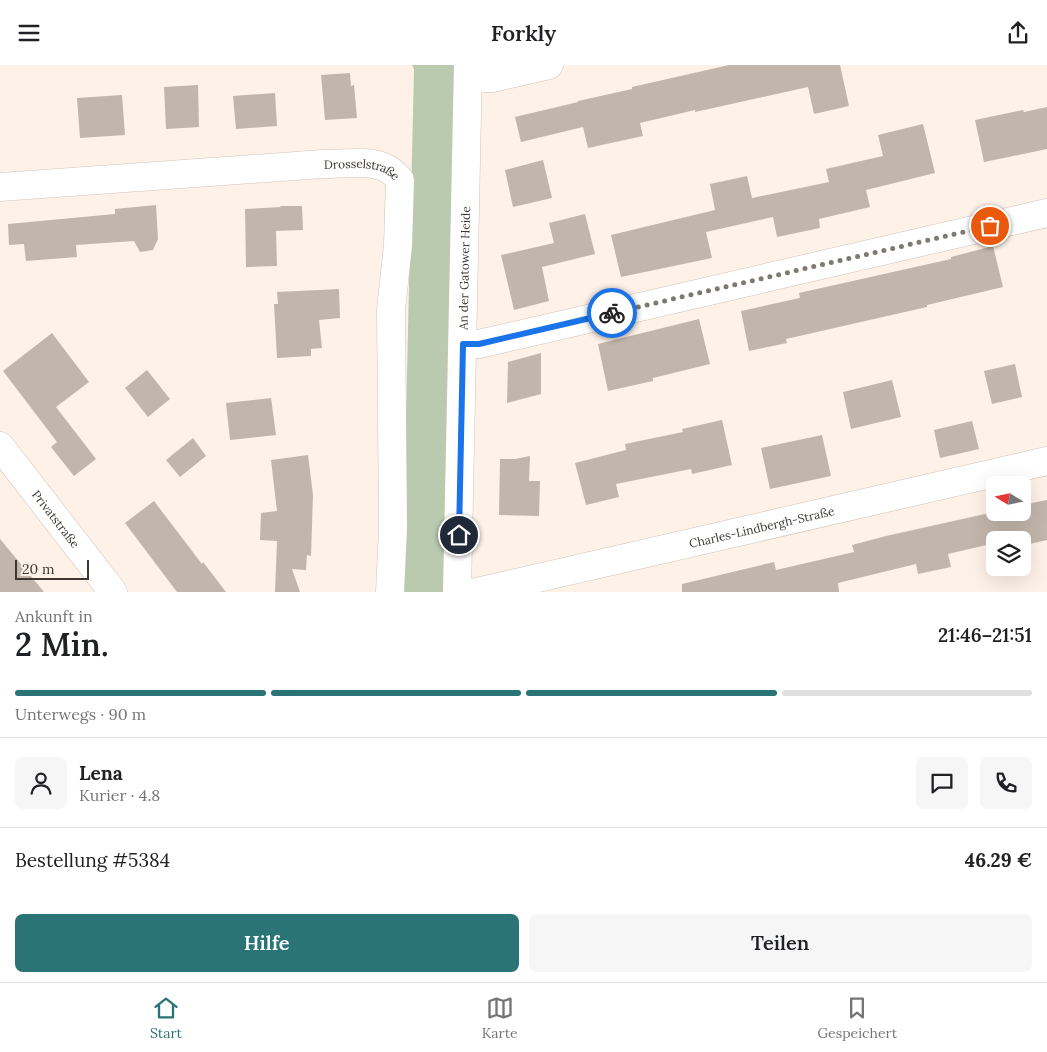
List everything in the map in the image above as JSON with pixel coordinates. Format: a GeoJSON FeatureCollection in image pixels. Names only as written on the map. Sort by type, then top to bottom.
{"type":"FeatureCollection","features":[{"type":"Feature","properties":{"kind":"street"},"geometry":{"type":"LineString","coordinates":[[468,72],[492,78],[549,65]]}},
{"type":"Feature","properties":{"kind":"street","name":"An der Gatower Heide"},"geometry":{"type":"LineString","coordinates":[[457,592],[468,72]]}},
{"type":"Feature","properties":{"kind":"street","name":"Drosselstraße"},"geometry":{"type":"LineString","coordinates":[[0,187],[324,164],[367,164],[385,167],[400,180],[398,245],[392,310],[392,528],[390,592]]}},
{"type":"Feature","properties":{"kind":"street"},"geometry":{"type":"LineString","coordinates":[[463,344],[479,344],[1047,213]]}},
{"type":"Feature","properties":{"kind":"street","name":"Privatstraße"},"geometry":{"type":"LineString","coordinates":[[0,447],[113,592]]}},
{"type":"Feature","properties":{"kind":"street","name":"Charles-Lindbergh-Straße"},"geometry":{"type":"LineString","coordinates":[[477,592],[1047,461]]}},
{"type":"Feature","properties":{"kind":"green space"},"geometry":{"type":"Polygon","coordinates":[[[412,65],[456,65],[446,592],[402,592],[414,69],[412,65]]]}},
{"type":"Feature","properties":{"kind":"building"},"geometry":{"type":"Polygon","coordinates":[[[729,65],[840,65],[849,106],[814,114],[808,87],[640,123],[643,136],[588,148],[583,127],[521,142],[515,117],[632,89],[632,87],[729,65]]]}},
{"type":"Feature","properties":{"kind":"building"},"geometry":{"type":"Polygon","coordinates":[[[350,73],[351,86],[354,85],[357,118],[325,120],[321,75],[350,73]]]}},
{"type":"Feature","properties":{"kind":"building"},"geometry":{"type":"Polygon","coordinates":[[[198,85],[199,127],[166,129],[164,87],[198,85]]]}},
{"type":"Feature","properties":{"kind":"building"},"geometry":{"type":"Polygon","coordinates":[[[275,93],[277,126],[236,129],[233,96],[275,93]]]}},
{"type":"Feature","properties":{"kind":"building"},"geometry":{"type":"Polygon","coordinates":[[[122,95],[125,135],[80,138],[77,98],[122,95]]]}},
{"type":"Feature","properties":{"kind":"building"},"geometry":{"type":"Polygon","coordinates":[[[1047,107],[1047,149],[984,162],[975,120],[1047,107]]]}},
{"type":"Feature","properties":{"kind":"building"},"geometry":{"type":"Polygon","coordinates":[[[923,124],[935,173],[866,190],[870,207],[819,219],[820,228],[777,237],[773,217],[706,232],[712,258],[621,277],[611,235],[715,210],[710,184],[747,176],[752,198],[829,182],[826,169],[883,156],[878,135],[923,124]]]}},
{"type":"Feature","properties":{"kind":"building"},"geometry":{"type":"Polygon","coordinates":[[[543,160],[552,198],[513,207],[505,170],[543,160]]]}},
{"type":"Feature","properties":{"kind":"building"},"geometry":{"type":"Polygon","coordinates":[[[156,205],[158,239],[153,250],[140,252],[134,241],[76,245],[77,257],[26,261],[24,244],[9,245],[8,224],[115,214],[115,209],[156,205]]]}},
{"type":"Feature","properties":{"kind":"building"},"geometry":{"type":"Polygon","coordinates":[[[302,206],[303,230],[276,231],[277,266],[246,267],[245,209],[302,206]]]}},
{"type":"Feature","properties":{"kind":"building"},"geometry":{"type":"Polygon","coordinates":[[[585,214],[595,254],[542,267],[549,301],[514,310],[501,255],[554,243],[549,223],[585,214]]]}},
{"type":"Feature","properties":{"kind":"building"},"geometry":{"type":"Polygon","coordinates":[[[993,246],[1003,287],[927,305],[927,307],[786,339],[787,343],[749,351],[741,311],[800,298],[799,293],[951,259],[951,257],[993,246]]]}},
{"type":"Feature","properties":{"kind":"building"},"geometry":{"type":"Polygon","coordinates":[[[339,289],[340,318],[319,320],[322,348],[311,349],[311,356],[277,358],[274,304],[278,304],[277,292],[339,289]]]}},
{"type":"Feature","properties":{"kind":"building"},"geometry":{"type":"Polygon","coordinates":[[[699,319],[710,364],[653,378],[653,381],[608,391],[598,344],[699,319]]]}},
{"type":"Feature","properties":{"kind":"building"},"geometry":{"type":"Polygon","coordinates":[[[52,333],[89,382],[56,407],[96,459],[74,476],[51,447],[57,442],[3,371],[52,333]]]}},
{"type":"Feature","properties":{"kind":"building"},"geometry":{"type":"Polygon","coordinates":[[[541,353],[541,394],[507,403],[508,362],[541,353]]]}},
{"type":"Feature","properties":{"kind":"building"},"geometry":{"type":"Polygon","coordinates":[[[1015,364],[1022,397],[992,404],[984,371],[1015,364]]]}},
{"type":"Feature","properties":{"kind":"building"},"geometry":{"type":"Polygon","coordinates":[[[147,370],[170,399],[148,417],[125,388],[147,370]]]}},
{"type":"Feature","properties":{"kind":"building"},"geometry":{"type":"Polygon","coordinates":[[[892,380],[901,417],[851,429],[843,392],[892,380]]]}},
{"type":"Feature","properties":{"kind":"building"},"geometry":{"type":"Polygon","coordinates":[[[271,398],[276,435],[230,440],[226,403],[271,398]]]}},
{"type":"Feature","properties":{"kind":"building"},"geometry":{"type":"Polygon","coordinates":[[[722,420],[732,465],[692,474],[691,469],[616,484],[619,497],[586,505],[575,463],[626,450],[625,444],[683,432],[682,429],[722,420]]]}},
{"type":"Feature","properties":{"kind":"building"},"geometry":{"type":"Polygon","coordinates":[[[972,421],[979,449],[940,458],[934,430],[972,421]]]}},
{"type":"Feature","properties":{"kind":"building"},"geometry":{"type":"Polygon","coordinates":[[[822,435],[831,476],[770,489],[761,448],[822,435]]]}},
{"type":"Feature","properties":{"kind":"building"},"geometry":{"type":"Polygon","coordinates":[[[193,438],[206,456],[180,477],[166,460],[193,438]]]}},
{"type":"Feature","properties":{"kind":"building"},"geometry":{"type":"Polygon","coordinates":[[[308,455],[313,495],[311,556],[307,555],[306,570],[292,569],[300,592],[275,592],[277,541],[260,540],[261,513],[277,511],[271,460],[308,455]]]}},
{"type":"Feature","properties":{"kind":"building"},"geometry":{"type":"Polygon","coordinates":[[[530,456],[529,481],[540,481],[539,516],[499,515],[500,459],[530,456]]]}},
{"type":"Feature","properties":{"kind":"building"},"geometry":{"type":"Polygon","coordinates":[[[1047,500],[1047,540],[1031,544],[1031,531],[986,531],[986,545],[948,554],[951,567],[918,574],[916,564],[838,583],[839,592],[682,592],[682,584],[774,562],[776,570],[854,552],[852,545],[986,514],[986,521],[1031,521],[1031,503],[1047,500]]]}},
{"type":"Feature","properties":{"kind":"building"},"geometry":{"type":"Polygon","coordinates":[[[154,501],[226,592],[177,592],[125,523],[154,501]]]}},
{"type":"Feature","properties":{"kind":"building"},"geometry":{"type":"Polygon","coordinates":[[[0,539],[30,575],[44,592],[0,592],[0,539]]]}},
{"type":"Feature","properties":{"kind":"way so far"},"geometry":{"type":"LineString","coordinates":[[612,313],[990,226]]}},
{"type":"Feature","properties":{"kind":"route"},"geometry":{"type":"LineString","coordinates":[[459,535],[463,344],[479,344],[612,313]]}}]}
